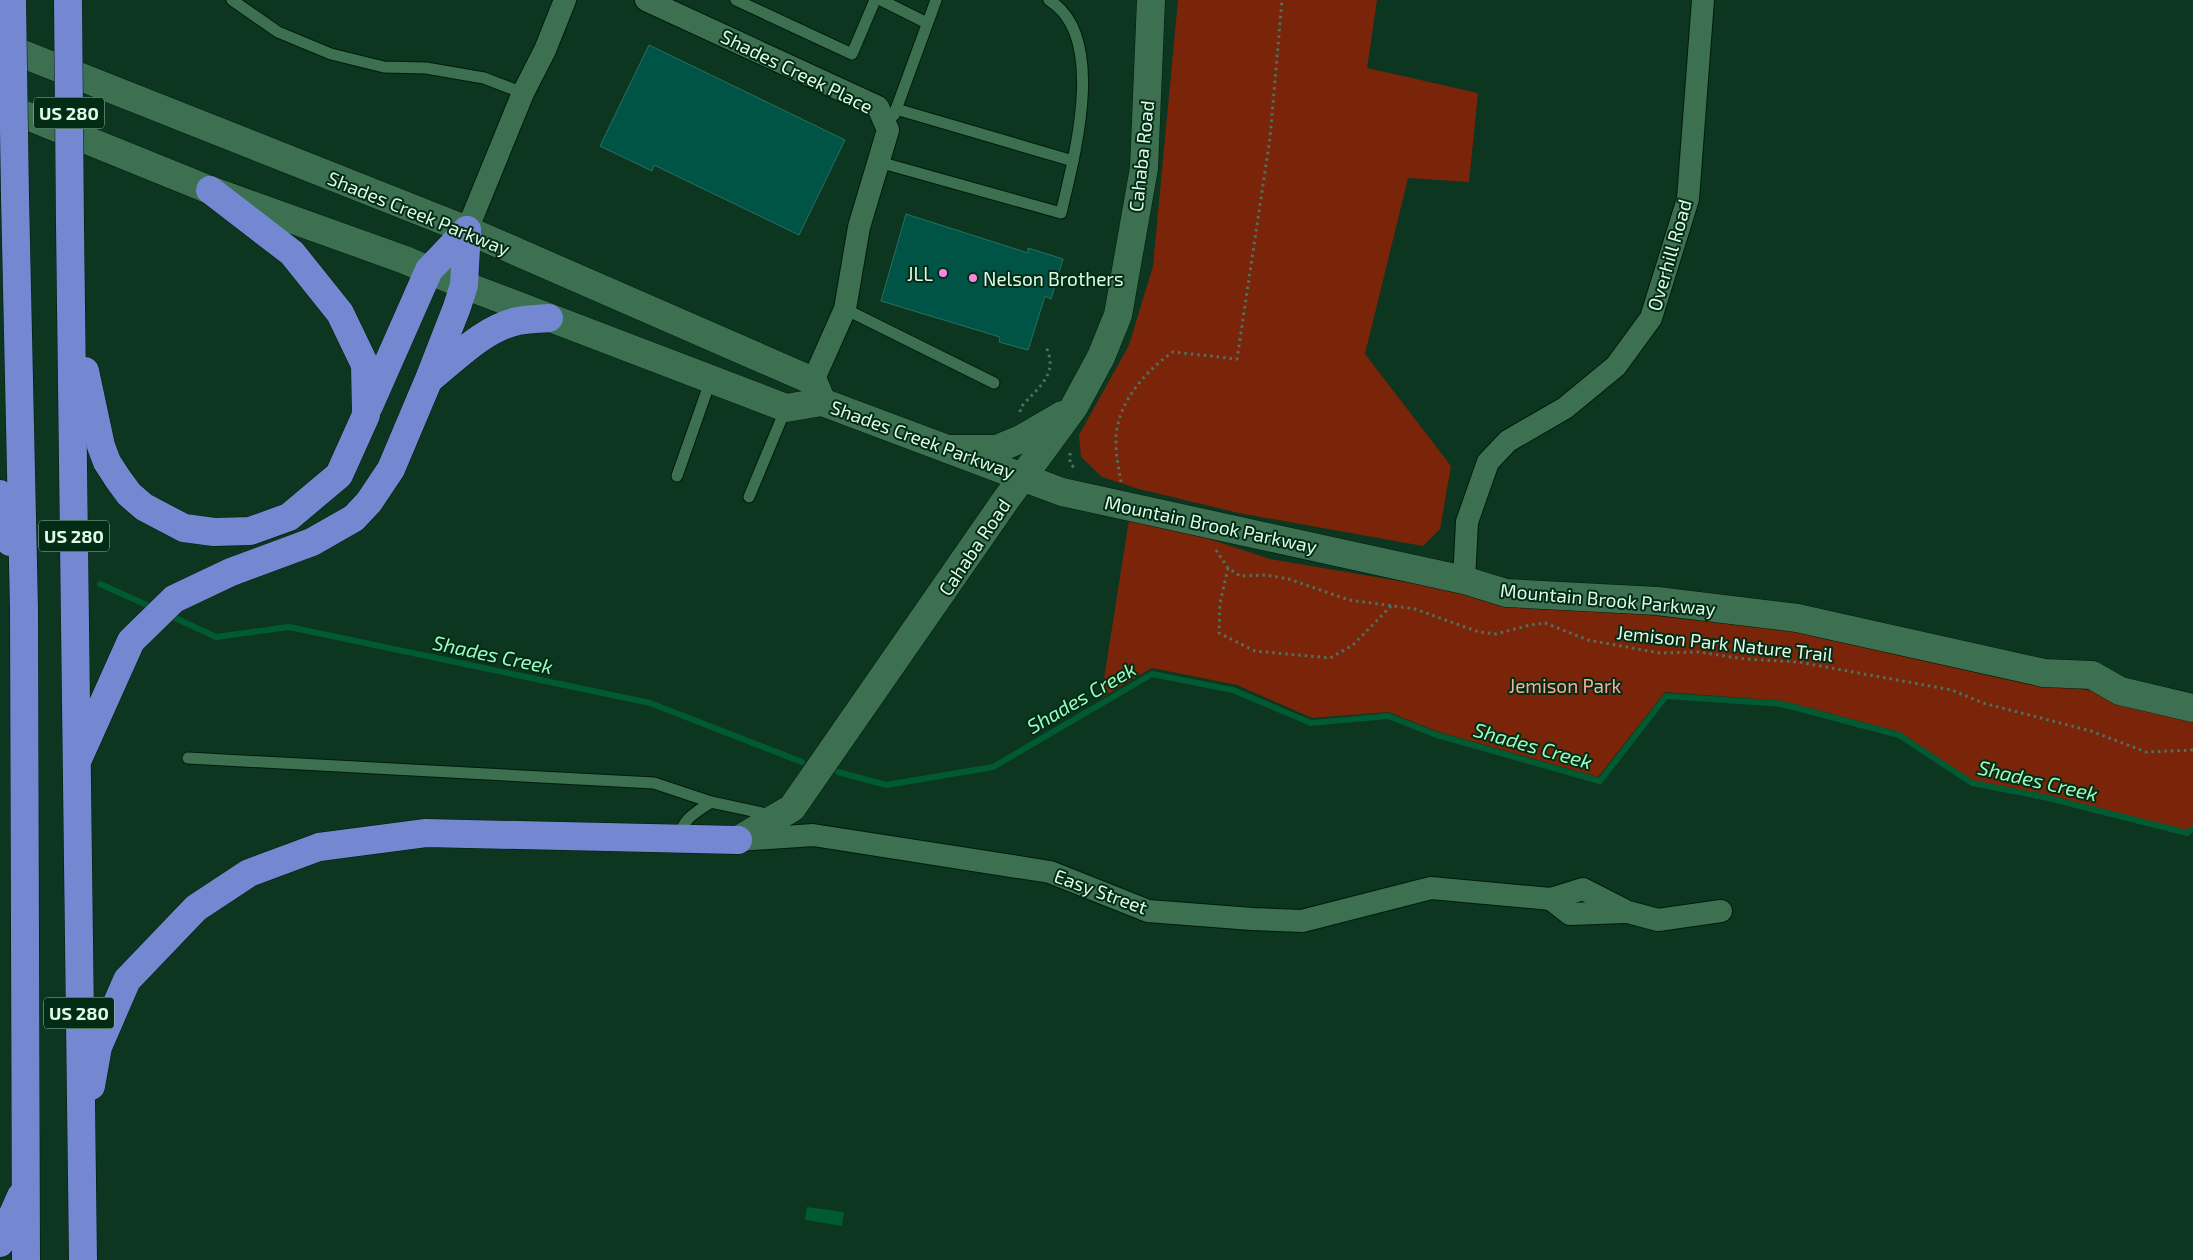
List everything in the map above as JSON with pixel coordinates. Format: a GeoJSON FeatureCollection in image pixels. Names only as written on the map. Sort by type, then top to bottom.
{"type":"FeatureCollection","features":[{"type":"Feature","properties":{"kind":"highway","name":"US 280"},"geometry":{"type":"LineString","coordinates":[[12,0],[24,609],[26,1260]]}},
{"type":"Feature","properties":{"kind":"highway","name":"US 280"},"geometry":{"type":"LineString","coordinates":[[68,0],[80,1141],[83,1260]]}},
{"type":"Feature","properties":{"kind":"highway"},"geometry":{"type":"LineString","coordinates":[[210,190],[292,253],[340,313],[365,365],[366,415]]}},
{"type":"Feature","properties":{"kind":"highway"},"geometry":{"type":"LineString","coordinates":[[72,308],[96,426],[107,462],[129,494],[144,507],[184,528],[214,532],[250,531],[289,517],[338,475],[429,270],[467,230]]}},
{"type":"Feature","properties":{"kind":"highway"},"geometry":{"type":"LineString","coordinates":[[76,765],[130,641],[174,598],[231,572],[312,542],[354,518],[374,496],[391,469],[430,379],[464,285],[467,230]]}},
{"type":"Feature","properties":{"kind":"highway"},"geometry":{"type":"LineString","coordinates":[[430,379],[477,341],[497,329],[517,321],[549,318]]}},
{"type":"Feature","properties":{"kind":"highway"},"geometry":{"type":"LineString","coordinates":[[0,494],[24,609]]}},
{"type":"Feature","properties":{"kind":"highway"},"geometry":{"type":"LineString","coordinates":[[80,1141],[98,1047],[127,980],[196,908],[249,873],[319,847],[426,833],[738,840]]}},
{"type":"Feature","properties":{"kind":"highway"},"geometry":{"type":"LineString","coordinates":[[0,1243],[26,1185]]}},
{"type":"Feature","properties":{"kind":"main road","name":"Cahaba Road"},"geometry":{"type":"LineString","coordinates":[[738,840],[792,808],[1005,501],[1074,408],[1101,357],[1118,315],[1144,168],[1151,0]]}},
{"type":"Feature","properties":{"kind":"main road","name":"Shades Creek Parkway"},"geometry":{"type":"LineString","coordinates":[[0,45],[467,230],[946,449],[1024,477]]}},
{"type":"Feature","properties":{"kind":"main road"},"geometry":{"type":"LineString","coordinates":[[0,105],[210,190],[429,270],[549,318],[786,408]]}},
{"type":"Feature","properties":{"kind":"main road","name":"Shades Creek Parkway"},"geometry":{"type":"LineString","coordinates":[[786,408],[818,392]]}},
{"type":"Feature","properties":{"kind":"main road"},"geometry":{"type":"LineString","coordinates":[[946,449],[998,449],[1021,439],[1074,408]]}},
{"type":"Feature","properties":{"kind":"main road","name":"Mountain Brook Parkway"},"geometry":{"type":"LineString","coordinates":[[1024,477],[1062,492],[1154,512],[1213,534],[1464,580],[1506,593],[1657,601],[1797,618],[2044,673],[2092,675],[2120,691],[2193,708]]}},
{"type":"Feature","properties":{"kind":"street"},"geometry":{"type":"LineString","coordinates":[[467,230],[523,93],[565,0]]}},
{"type":"Feature","properties":{"kind":"street","name":"Shades Creek Place"},"geometry":{"type":"LineString","coordinates":[[646,0],[878,107],[888,130],[859,227],[845,309],[818,392]]}},
{"type":"Feature","properties":{"kind":"street","name":"Overhill Road"},"geometry":{"type":"LineString","coordinates":[[1464,580],[1467,522],[1488,462],[1508,441],[1564,408],[1616,366],[1651,318],[1688,199],[1703,0]]}},
{"type":"Feature","properties":{"kind":"street","name":"Easy Street"},"geometry":{"type":"LineString","coordinates":[[738,840],[813,835],[1050,872],[1148,910],[1252,919],[1302,921],[1431,888],[1552,899],[1583,890],[1628,912],[1658,920],[1721,911]]}},
{"type":"Feature","properties":{"kind":"lane"},"geometry":{"type":"LineString","coordinates":[[232,0],[278,32],[331,54],[384,67],[426,68],[484,78],[523,93]]}},
{"type":"Feature","properties":{"kind":"lane"},"geometry":{"type":"LineString","coordinates":[[736,0],[852,54],[875,0]]}},
{"type":"Feature","properties":{"kind":"lane"},"geometry":{"type":"LineString","coordinates":[[881,0],[928,23]]}},
{"type":"Feature","properties":{"kind":"lane"},"geometry":{"type":"LineString","coordinates":[[888,130],[936,0]]}},
{"type":"Feature","properties":{"kind":"lane"},"geometry":{"type":"LineString","coordinates":[[879,162],[1061,213],[1074,161],[1081,96],[1081,52],[1070,20],[1049,0]]}},
{"type":"Feature","properties":{"kind":"lane"},"geometry":{"type":"LineString","coordinates":[[896,109],[1074,161]]}},
{"type":"Feature","properties":{"kind":"lane"},"geometry":{"type":"LineString","coordinates":[[845,309],[994,383]]}},
{"type":"Feature","properties":{"kind":"lane"},"geometry":{"type":"LineString","coordinates":[[677,476],[711,379]]}},
{"type":"Feature","properties":{"kind":"lane"},"geometry":{"type":"LineString","coordinates":[[749,497],[786,408]]}},
{"type":"Feature","properties":{"kind":"lane"},"geometry":{"type":"LineString","coordinates":[[188,758],[654,783],[712,802],[777,817]]}},
{"type":"Feature","properties":{"kind":"lane"},"geometry":{"type":"LineString","coordinates":[[680,838],[681,830],[691,816],[712,802]]}},
{"type":"Feature","properties":{"kind":"path"},"geometry":{"type":"LineString","coordinates":[[1122,491],[1116,441],[1121,414],[1151,368],[1173,352],[1237,358],[1270,138],[1282,0]]}},
{"type":"Feature","properties":{"kind":"path"},"geometry":{"type":"LineString","coordinates":[[1020,415],[1021,407],[1050,373],[1052,362],[1046,345]]}},
{"type":"Feature","properties":{"kind":"path"},"geometry":{"type":"LineString","coordinates":[[1070,451],[1070,463],[1080,475]]}},
{"type":"Feature","properties":{"kind":"path"},"geometry":{"type":"LineString","coordinates":[[1213,534],[1228,568],[1220,603],[1219,633],[1255,651],[1330,658],[1353,645],[1392,605]]}},
{"type":"Feature","properties":{"kind":"path","name":"Jemison Park Nature Trail"},"geometry":{"type":"LineString","coordinates":[[1228,568],[1240,576],[1266,575],[1290,579],[1350,600],[1415,609],[1479,632],[1496,634],[1530,624],[1545,623],[1588,640],[1660,653],[1698,652],[1745,659],[1798,662],[1952,690],[1983,703],[2091,731],[2146,752],[2193,750]]}},
{"type":"Feature","properties":{"kind":"green space"},"geometry":{"type":"Polygon","coordinates":[[[1178,0],[1377,0],[1367,68],[1478,93],[1469,182],[1408,178],[1365,354],[1451,466],[1440,529],[1423,546],[1239,513],[1139,489],[1102,477],[1081,457],[1079,435],[1129,345],[1153,266],[1178,0]]]}},
{"type":"Feature","properties":{"kind":"green space","name":"Jemison Park"},"geometry":{"type":"Polygon","coordinates":[[[1130,513],[1270,559],[1511,600],[1812,633],[2091,691],[2193,716],[2193,829],[2187,833],[1972,783],[1900,732],[1783,701],[1665,692],[1598,777],[1439,732],[1388,712],[1312,718],[1237,685],[1152,668],[1101,698],[1130,513]]]}},
{"type":"Feature","properties":{"kind":"shaded area"},"geometry":{"type":"Polygon","coordinates":[[[807,1207],[844,1212],[842,1226],[805,1220],[807,1207]]]}},
{"type":"Feature","properties":{"kind":"building"},"geometry":{"type":"Polygon","coordinates":[[[649,45],[845,140],[799,235],[654,165],[652,171],[600,146],[649,45]]]}},
{"type":"Feature","properties":{"kind":"building","name":"Nelson Brothers"},"geometry":{"type":"Polygon","coordinates":[[[906,214],[1028,253],[1028,248],[1063,259],[1051,299],[1045,296],[1028,350],[999,342],[1000,337],[881,301],[906,214]]]}},
{"type":"Feature","properties":{"kind":"waterway","name":"Shades Creek"},"geometry":{"type":"LineString","coordinates":[[100,584],[149,606]]}},
{"type":"Feature","properties":{"kind":"waterway","name":"Shades Creek"},"geometry":{"type":"LineString","coordinates":[[173,617],[216,637],[289,627],[650,703],[802,762]]}},
{"type":"Feature","properties":{"kind":"waterway","name":"Shades Creek"},"geometry":{"type":"LineString","coordinates":[[838,772],[886,785],[993,767],[1152,674],[1233,690],[1311,723],[1388,716],[1437,735],[1600,781],[1666,696],[1782,704],[1899,735],[1972,783],[2044,797],[2187,833],[2193,829]]}},
{"type":"Feature","properties":{"kind":"place","name":"JLL"},"geometry":{"type":"Point","coordinates":[943,273]}},
{"type":"Feature","properties":{"kind":"place","name":"Nelson Brothers"},"geometry":{"type":"Point","coordinates":[973,278]}}]}
